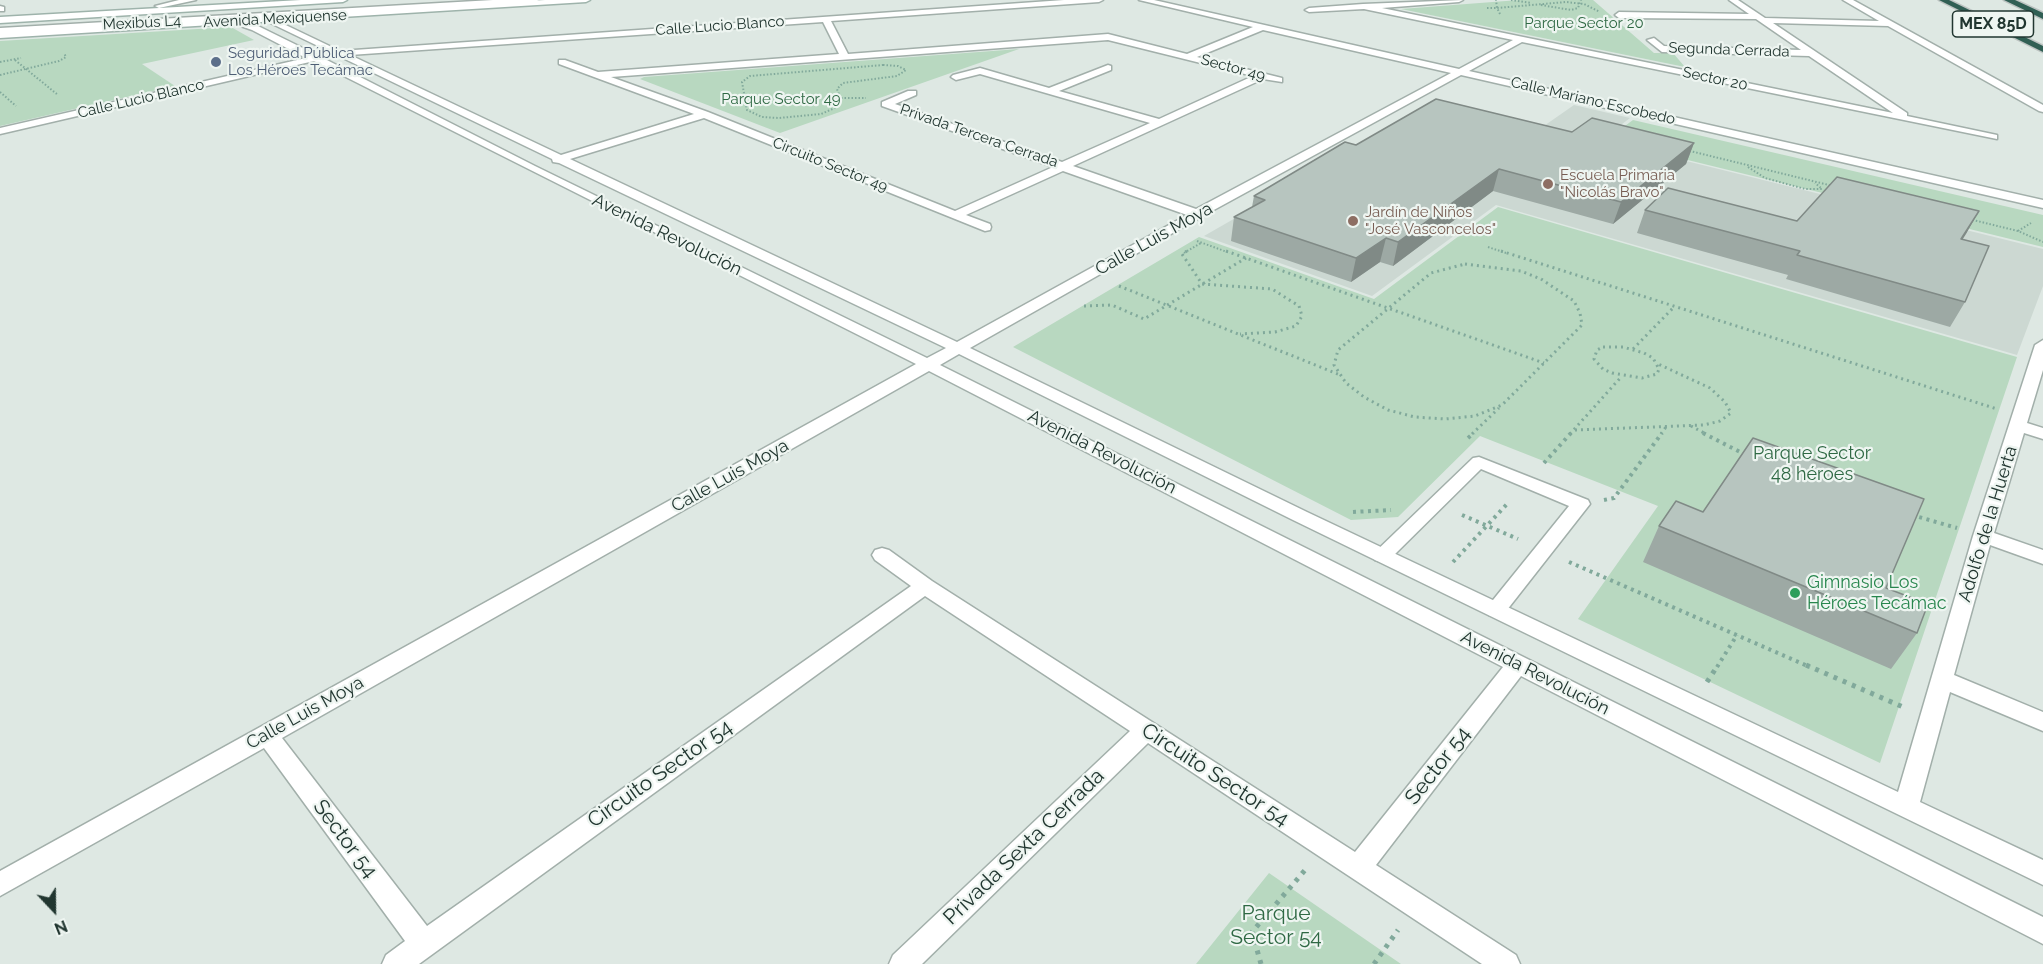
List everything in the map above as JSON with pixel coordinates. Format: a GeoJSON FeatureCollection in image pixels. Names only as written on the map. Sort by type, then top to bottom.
{"type":"FeatureCollection","features":[{"type":"Feature","properties":{"kind":"highway","name":"MEX 85D"},"geometry":{"type":"LineString","coordinates":[[1943,0],[2043,49]]}},
{"type":"Feature","properties":{"kind":"highway","name":"MEX 85D"},"geometry":{"type":"LineString","coordinates":[[2008,0],[2043,16]]}},
{"type":"Feature","properties":{"kind":"street"},"geometry":{"type":"LineString","coordinates":[[156,3],[192,0]]}},
{"type":"Feature","properties":{"kind":"street","name":"Avenida Mexiquense"},"geometry":{"type":"LineString","coordinates":[[0,22],[343,0]]}},
{"type":"Feature","properties":{"kind":"street","name":"Mexibús L4"},"geometry":{"type":"LineString","coordinates":[[238,17],[416,0]]}},
{"type":"Feature","properties":{"kind":"street","name":"Mexibús L4"},"geometry":{"type":"LineString","coordinates":[[0,33],[535,0]]}},
{"type":"Feature","properties":{"kind":"street","name":"Avenida Mexiquense"},"geometry":{"type":"LineString","coordinates":[[0,33],[238,17],[586,0]]}},
{"type":"Feature","properties":{"kind":"street","name":"Calle Lucio Blanco"},"geometry":{"type":"LineString","coordinates":[[341,53],[1099,0]]}},
{"type":"Feature","properties":{"kind":"street","name":"Calle Mariano Escobedo"},"geometry":{"type":"LineString","coordinates":[[1146,0],[2043,204]]}},
{"type":"Feature","properties":{"kind":"street","name":"Sector 20"},"geometry":{"type":"LineString","coordinates":[[1309,10],[1459,0]]}},
{"type":"Feature","properties":{"kind":"street","name":"Sector 20"},"geometry":{"type":"LineString","coordinates":[[1733,0],[1910,120]]}},
{"type":"Feature","properties":{"kind":"street"},"geometry":{"type":"LineString","coordinates":[[1847,0],[2043,109]]}},
{"type":"Feature","properties":{"kind":"street","name":"Avenida Revolución"},"geometry":{"type":"LineString","coordinates":[[181,1],[238,17],[341,53],[958,348],[1300,516],[2043,873]]}},
{"type":"Feature","properties":{"kind":"street","name":"Avenida Revolución"},"geometry":{"type":"LineString","coordinates":[[156,3],[169,10],[189,14],[238,17],[255,28],[531,168],[929,364],[2043,931]]}},
{"type":"Feature","properties":{"kind":"street","name":"Sector 20"},"geometry":{"type":"LineString","coordinates":[[1363,6],[1993,137]]}},
{"type":"Feature","properties":{"kind":"street","name":"Mexibús L4"},"geometry":{"type":"LineString","coordinates":[[0,22],[189,14]]}},
{"type":"Feature","properties":{"kind":"street"},"geometry":{"type":"LineString","coordinates":[[1627,22],[1619,15],[1889,24]]}},
{"type":"Feature","properties":{"kind":"street"},"geometry":{"type":"LineString","coordinates":[[826,19],[845,57]]}},
{"type":"Feature","properties":{"kind":"street","name":"Sector 49"},"geometry":{"type":"LineString","coordinates":[[1188,57],[1264,26]]}},
{"type":"Feature","properties":{"kind":"street","name":"Sector 49"},"geometry":{"type":"LineString","coordinates":[[1108,37],[1279,80]]}},
{"type":"Feature","properties":{"kind":"street","name":"Circuito Sector 49"},"geometry":{"type":"LineString","coordinates":[[597,75],[1108,37]]}},
{"type":"Feature","properties":{"kind":"street"},"geometry":{"type":"LineString","coordinates":[[1461,71],[1521,39]]}},
{"type":"Feature","properties":{"kind":"street","name":"Segunda Cerrada"},"geometry":{"type":"LineString","coordinates":[[1651,40],[1662,49],[1810,53]]}},
{"type":"Feature","properties":{"kind":"street","name":"Calle Lucio Blanco"},"geometry":{"type":"LineString","coordinates":[[0,131],[316,58]]}},
{"type":"Feature","properties":{"kind":"street","name":"Circuito Sector 49"},"geometry":{"type":"LineString","coordinates":[[562,62],[704,114],[985,227]]}},
{"type":"Feature","properties":{"kind":"street"},"geometry":{"type":"LineString","coordinates":[[1049,91],[1108,68],[1096,64]]}},
{"type":"Feature","properties":{"kind":"street"},"geometry":{"type":"LineString","coordinates":[[956,77],[977,70],[1161,123]]}},
{"type":"Feature","properties":{"kind":"street","name":"Calle Luis Moya"},"geometry":{"type":"LineString","coordinates":[[0,884],[1168,230],[1461,71]]}},
{"type":"Feature","properties":{"kind":"street"},"geometry":{"type":"LineString","coordinates":[[956,215],[1262,76]]}},
{"type":"Feature","properties":{"kind":"street","name":"Privada Tercera Cerrada"},"geometry":{"type":"LineString","coordinates":[[912,93],[886,104],[1065,166]]}},
{"type":"Feature","properties":{"kind":"street"},"geometry":{"type":"LineString","coordinates":[[531,168],[704,114]]}},
{"type":"Feature","properties":{"kind":"street"},"geometry":{"type":"LineString","coordinates":[[1065,166],[1197,214]]}},
{"type":"Feature","properties":{"kind":"street","name":"Adolfo de la Huerta"},"geometry":{"type":"LineString","coordinates":[[1906,807],[1983,536],[2043,345]]}},
{"type":"Feature","properties":{"kind":"street"},"geometry":{"type":"LineString","coordinates":[[2020,422],[2043,434]]}},
{"type":"Feature","properties":{"kind":"street"},"geometry":{"type":"LineString","coordinates":[[1382,555],[1479,462],[1581,504],[1496,610]]}},
{"type":"Feature","properties":{"kind":"street"},"geometry":{"type":"LineString","coordinates":[[1983,536],[2043,557]]}},
{"type":"Feature","properties":{"kind":"street","name":"Circuito Sector 54"},"geometry":{"type":"LineString","coordinates":[[882,555],[925,586],[1506,964]]}},
{"type":"Feature","properties":{"kind":"street","name":"Circuito Sector 54"},"geometry":{"type":"LineString","coordinates":[[396,964],[925,586]]}},
{"type":"Feature","properties":{"kind":"street","name":"Sector 54"},"geometry":{"type":"LineString","coordinates":[[1358,868],[1518,664]]}},
{"type":"Feature","properties":{"kind":"street"},"geometry":{"type":"LineString","coordinates":[[1941,679],[2043,722]]}},
{"type":"Feature","properties":{"kind":"street","name":"Privada Sexta Cerrada"},"geometry":{"type":"LineString","coordinates":[[903,964],[1146,730]]}},
{"type":"Feature","properties":{"kind":"street","name":"Sector 54"},"geometry":{"type":"LineString","coordinates":[[267,735],[423,943]]}},
{"type":"Feature","properties":{"kind":"path"},"geometry":{"type":"LineString","coordinates":[[1511,0],[1571,10],[1578,8],[1581,2]]}},
{"type":"Feature","properties":{"kind":"path"},"geometry":{"type":"LineString","coordinates":[[1502,16],[1497,8],[1581,2],[1593,7],[1603,15]]}},
{"type":"Feature","properties":{"kind":"path"},"geometry":{"type":"LineString","coordinates":[[0,75],[49,64],[66,57],[66,54],[59,52]]}},
{"type":"Feature","properties":{"kind":"path"},"geometry":{"type":"LineString","coordinates":[[7,54],[81,113]]}},
{"type":"Feature","properties":{"kind":"path"},"geometry":{"type":"LineString","coordinates":[[0,62],[23,57]]}},
{"type":"Feature","properties":{"kind":"path"},"geometry":{"type":"LineString","coordinates":[[883,65],[898,66],[906,70],[897,76],[843,83],[837,89],[841,100],[837,107],[821,114],[796,118],[762,117],[747,110],[742,82],[744,79],[762,74],[883,65]]}},
{"type":"Feature","properties":{"kind":"path"},"geometry":{"type":"LineString","coordinates":[[1679,149],[1834,186]]}},
{"type":"Feature","properties":{"kind":"path"},"geometry":{"type":"LineString","coordinates":[[1745,165],[1766,178],[1805,189],[1822,189],[1813,181]]}},
{"type":"Feature","properties":{"kind":"path"},"geometry":{"type":"LineString","coordinates":[[1961,217],[2018,231],[2043,242]]}},
{"type":"Feature","properties":{"kind":"path"},"geometry":{"type":"LineString","coordinates":[[1168,230],[1544,363]]}},
{"type":"Feature","properties":{"kind":"path"},"geometry":{"type":"LineString","coordinates":[[1202,242],[1182,254],[1202,284]]}},
{"type":"Feature","properties":{"kind":"path"},"geometry":{"type":"LineString","coordinates":[[1488,248],[2020,422]]}},
{"type":"Feature","properties":{"kind":"path"},"geometry":{"type":"LineString","coordinates":[[1080,307],[1112,305],[1144,319],[1247,258]]}},
{"type":"Feature","properties":{"kind":"path"},"geometry":{"type":"LineString","coordinates":[[1461,445],[1502,405],[1582,325],[1580,313],[1574,301],[1559,290],[1521,271],[1474,265],[1446,267],[1431,273],[1338,350],[1334,365],[1346,383],[1364,397],[1388,410],[1415,417],[1445,419],[1475,416],[1502,405]]}},
{"type":"Feature","properties":{"kind":"path"},"geometry":{"type":"LineString","coordinates":[[1090,274],[1341,375]]}},
{"type":"Feature","properties":{"kind":"path"},"geometry":{"type":"LineString","coordinates":[[1202,284],[1272,290],[1299,306],[1302,316],[1296,326],[1275,332],[1239,334]]}},
{"type":"Feature","properties":{"kind":"path"},"geometry":{"type":"LineString","coordinates":[[1634,350],[1673,308]]}},
{"type":"Feature","properties":{"kind":"path"},"geometry":{"type":"LineString","coordinates":[[1574,430],[1704,425],[1720,421],[1731,413],[1725,402],[1710,388],[1658,364],[1653,358],[1634,350],[1603,347],[1594,354],[1594,359],[1603,369],[1622,376],[1651,377],[1657,374],[1658,364]]}},
{"type":"Feature","properties":{"kind":"path"},"geometry":{"type":"LineString","coordinates":[[1436,581],[1622,376]]}},
{"type":"Feature","properties":{"kind":"path"},"geometry":{"type":"LineString","coordinates":[[1691,426],[1752,458]]}},
{"type":"Feature","properties":{"kind":"path"},"geometry":{"type":"LineString","coordinates":[[1581,504],[1614,498],[1666,427]]}},
{"type":"Feature","properties":{"kind":"path"},"geometry":{"type":"LineString","coordinates":[[1436,503],[1932,720]]}},
{"type":"Feature","properties":{"kind":"path"},"geometry":{"type":"LineString","coordinates":[[1300,516],[1394,510]]}},
{"type":"Feature","properties":{"kind":"path"},"geometry":{"type":"LineString","coordinates":[[1907,513],[1983,536]]}},
{"type":"Feature","properties":{"kind":"path"},"geometry":{"type":"LineString","coordinates":[[1693,704],[1737,635]]}},
{"type":"Feature","properties":{"kind":"path"},"geometry":{"type":"LineString","coordinates":[[1261,964],[1252,932],[1326,847]]}},
{"type":"Feature","properties":{"kind":"path"},"geometry":{"type":"LineString","coordinates":[[1374,964],[1415,905]]}},
{"type":"Feature","properties":{"kind":"shaded area"},"geometry":{"type":"Polygon","coordinates":[[[1438,102],[1541,128],[1574,105],[1630,118],[1601,140],[2043,249],[2043,286],[2017,355],[1496,205],[1372,296],[1204,236],[1438,102]]]}},
{"type":"Feature","properties":{"kind":"green space","name":"Parque Sector 20"},"geometry":{"type":"Polygon","coordinates":[[[1519,0],[1593,0],[1654,53],[1673,53],[1685,67],[1401,9],[1519,0]]]}},
{"type":"Feature","properties":{"kind":"green space"},"geometry":{"type":"Polygon","coordinates":[[[231,27],[254,40],[142,64],[175,86],[0,126],[0,41],[231,27]]]}},
{"type":"Feature","properties":{"kind":"green space","name":"Parque Sector 49"},"geometry":{"type":"Polygon","coordinates":[[[1019,49],[780,133],[640,79],[644,77],[1019,49]]]}},
{"type":"Feature","properties":{"kind":"green space"},"geometry":{"type":"Polygon","coordinates":[[[1633,120],[2043,215],[2043,247],[1606,140],[1633,120]]]}},
{"type":"Feature","properties":{"kind":"green space","name":"Parque Sector 48 héroes"},"geometry":{"type":"Polygon","coordinates":[[[1498,207],[2017,357],[1880,763],[1578,619],[1658,506],[1480,436],[1398,517],[1351,520],[1013,347],[1199,237],[1374,299],[1498,207]]]}},
{"type":"Feature","properties":{"kind":"green space","name":"Parque Sector 54"},"geometry":{"type":"Polygon","coordinates":[[[1269,873],[1401,964],[1196,964],[1269,873]]]}},
{"type":"Feature","properties":{"kind":"building"},"geometry":{"type":"Polygon","coordinates":[[[1436,99],[1572,132],[1592,118],[1694,143],[1621,202],[1499,169],[1398,242],[1386,238],[1356,258],[1234,217],[1265,200],[1254,196],[1345,142],[1356,145],[1436,99]]]}},
{"type":"Feature","properties":{"kind":"building"},"geometry":{"type":"Polygon","coordinates":[[[1837,177],[1979,211],[1961,239],[1989,246],[1965,302],[1797,255],[1800,251],[1645,210],[1668,188],[1797,221],[1837,177]]]}},
{"type":"Feature","properties":{"kind":"building"},"geometry":{"type":"Polygon","coordinates":[[[1753,438],[1924,499],[1886,588],[1928,604],[1917,633],[1659,526],[1676,501],[1703,512],[1753,438]]]}},
{"type":"Feature","properties":{"kind":"place","name":"Seguridad Pública Los Héroes Tecámac"},"geometry":{"type":"Point","coordinates":[216,62]}},
{"type":"Feature","properties":{"kind":"place","name":"Escuela Primaria \"Nicolás Bravo\""},"geometry":{"type":"Point","coordinates":[1548,184]}},
{"type":"Feature","properties":{"kind":"place","name":"Jardín de Niños \"José Vasconcelos\""},"geometry":{"type":"Point","coordinates":[1353,221]}},
{"type":"Feature","properties":{"kind":"place","name":"Gimnasio Los Héroes Tecámac"},"geometry":{"type":"Point","coordinates":[1795,593]}}]}
